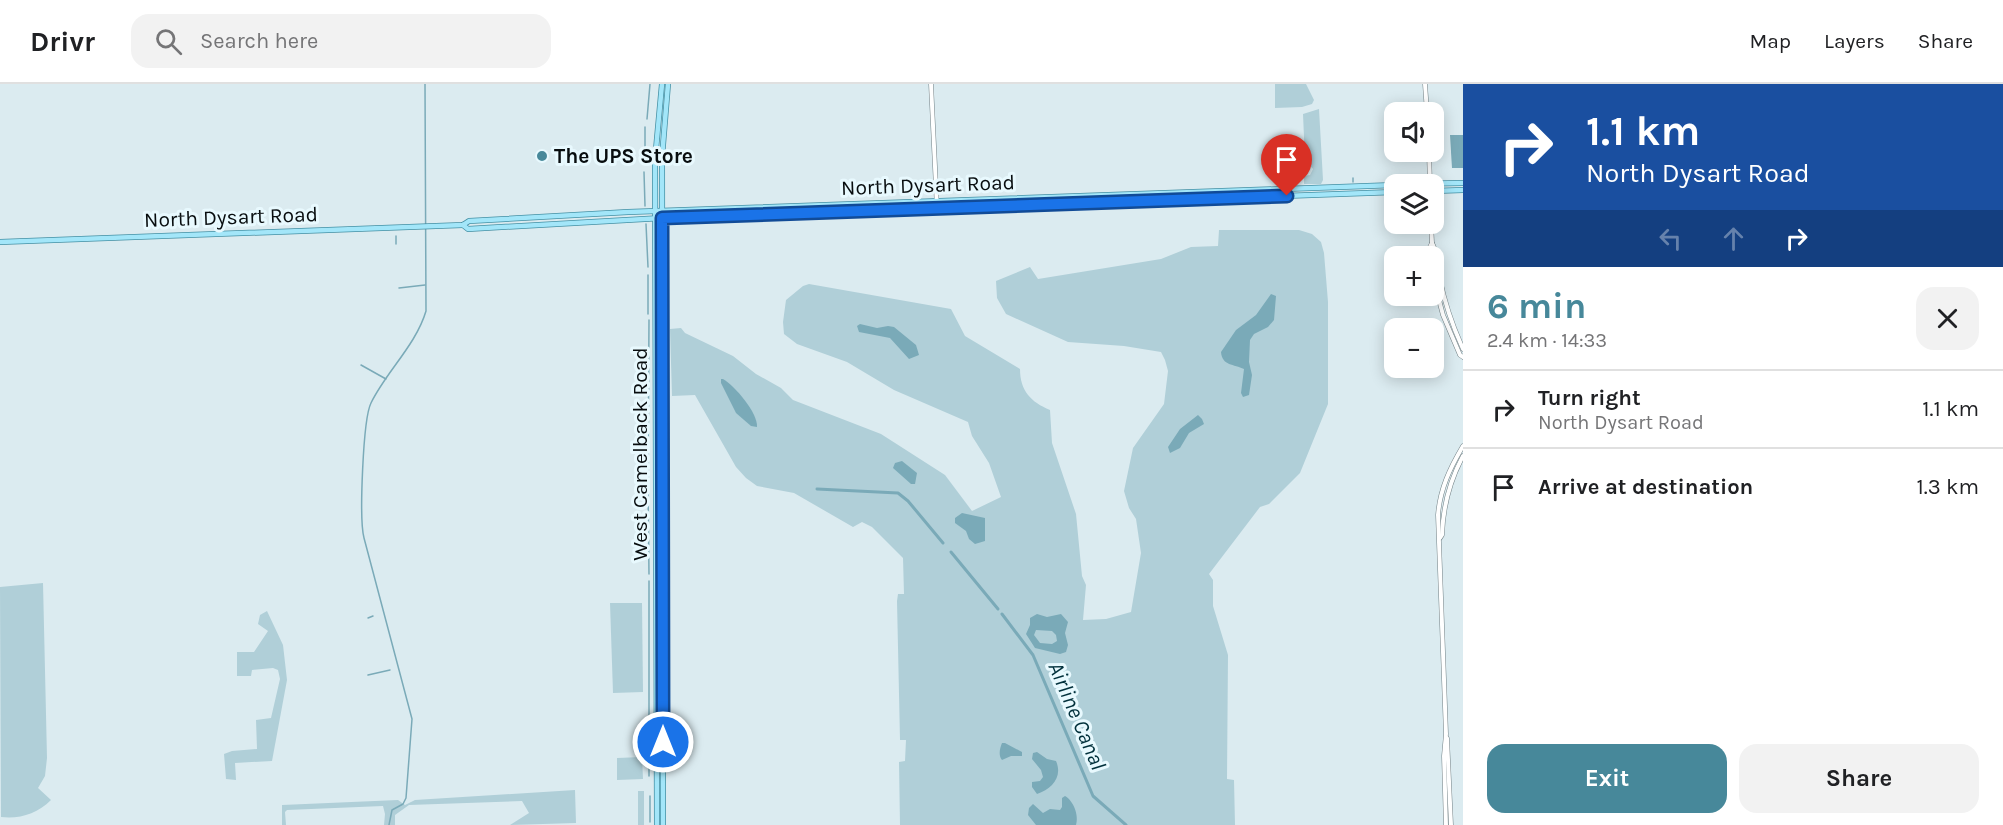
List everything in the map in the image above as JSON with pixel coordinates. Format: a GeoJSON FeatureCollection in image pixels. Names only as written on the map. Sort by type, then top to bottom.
{"type":"FeatureCollection","features":[{"type":"Feature","properties":{"kind":"main road","name":"West Camelback Road"},"geometry":{"type":"LineString","coordinates":[[659,317],[655,146],[662,84]]}},
{"type":"Feature","properties":{"kind":"main road","name":"West Camelback Road"},"geometry":{"type":"LineString","coordinates":[[663,825],[660,786],[656,547],[659,483],[662,150],[668,84]]}},
{"type":"Feature","properties":{"kind":"main road"},"geometry":{"type":"LineString","coordinates":[[1444,184],[1463,183]]}},
{"type":"Feature","properties":{"kind":"main road","name":"North Dysart Road"},"geometry":{"type":"LineString","coordinates":[[0,242],[463,225],[469,221],[656,211],[1384,185]]}},
{"type":"Feature","properties":{"kind":"main road"},"geometry":{"type":"LineString","coordinates":[[1327,188],[1328,195]]}},
{"type":"Feature","properties":{"kind":"main road"},"geometry":{"type":"LineString","coordinates":[[1444,191],[1463,190]]}},
{"type":"Feature","properties":{"kind":"main road","name":"North Dysart Road"},"geometry":{"type":"LineString","coordinates":[[463,225],[468,229],[662,218],[1384,192]]}},
{"type":"Feature","properties":{"kind":"main road"},"geometry":{"type":"LineString","coordinates":[[561,216],[561,223]]}},
{"type":"Feature","properties":{"kind":"main road","name":"West Camelback Road"},"geometry":{"type":"LineString","coordinates":[[657,825],[660,786],[663,548],[659,483]]}},
{"type":"Feature","properties":{"kind":"main road"},"geometry":{"type":"LineString","coordinates":[[656,547],[663,548]]}},
{"type":"Feature","properties":{"kind":"street"},"geometry":{"type":"LineString","coordinates":[[931,84],[937,208]]}},
{"type":"Feature","properties":{"kind":"street"},"geometry":{"type":"LineString","coordinates":[[1425,84],[1426,102]]}},
{"type":"Feature","properties":{"kind":"street"},"geometry":{"type":"LineString","coordinates":[[657,123],[664,124]]}},
{"type":"Feature","properties":{"kind":"street"},"geometry":{"type":"LineString","coordinates":[[1430,246],[1432,234]]}},
{"type":"Feature","properties":{"kind":"street"},"geometry":{"type":"LineString","coordinates":[[1432,243],[1436,249],[1446,303],[1463,349]]}},
{"type":"Feature","properties":{"kind":"street"},"geometry":{"type":"LineString","coordinates":[[1441,306],[1447,325],[1463,357]]}},
{"type":"Feature","properties":{"kind":"street"},"geometry":{"type":"LineString","coordinates":[[1446,825],[1444,756],[1446,734],[1438,515],[1442,490],[1450,468],[1463,446]]}},
{"type":"Feature","properties":{"kind":"street"},"geometry":{"type":"LineString","coordinates":[[1440,538],[1447,492],[1463,456]]}},
{"type":"Feature","properties":{"kind":"street"},"geometry":{"type":"LineString","coordinates":[[1446,734],[1449,751],[1451,825]]}},
{"type":"Feature","properties":{"kind":"shaded area"},"geometry":{"type":"Polygon","coordinates":[[[1275,84],[1306,84],[1314,100],[1312,104],[1302,107],[1275,108],[1275,84]]]}},
{"type":"Feature","properties":{"kind":"shaded area"},"geometry":{"type":"Polygon","coordinates":[[[1319,109],[1323,180],[1321,184],[1304,184],[1304,176],[1310,175],[1313,169],[1305,160],[1303,114],[1319,109]]]}},
{"type":"Feature","properties":{"kind":"shaded area"},"geometry":{"type":"Polygon","coordinates":[[[1450,135],[1463,135],[1463,168],[1452,168],[1450,135]]]}},
{"type":"Feature","properties":{"kind":"shaded area"},"geometry":{"type":"Polygon","coordinates":[[[1219,230],[1299,230],[1312,234],[1321,242],[1324,253],[1328,302],[1328,404],[1300,473],[1269,504],[1260,507],[1209,574],[1213,580],[1213,606],[1228,655],[1227,779],[1234,780],[1235,825],[900,825],[899,762],[905,761],[906,740],[900,740],[897,601],[898,594],[904,594],[903,558],[872,527],[862,522],[853,527],[794,493],[757,486],[746,478],[736,467],[695,395],[672,396],[670,329],[681,328],[685,333],[733,356],[756,374],[781,388],[793,400],[881,434],[945,475],[972,511],[1001,497],[989,463],[972,436],[968,422],[894,390],[847,362],[797,344],[784,334],[786,300],[809,284],[951,309],[965,336],[1020,369],[1024,390],[1037,403],[1050,410],[1052,443],[1076,514],[1082,576],[1086,585],[1083,620],[1106,619],[1131,612],[1141,553],[1136,519],[1129,508],[1124,491],[1133,448],[1164,404],[1168,371],[1165,360],[1161,352],[1124,346],[1068,342],[1006,314],[997,298],[996,281],[1030,267],[1038,279],[1161,259],[1191,247],[1218,246],[1219,230]]]}},
{"type":"Feature","properties":{"kind":"shaded area"},"geometry":{"type":"Polygon","coordinates":[[[1271,294],[1276,296],[1274,320],[1268,327],[1254,334],[1250,340],[1249,362],[1252,375],[1249,395],[1243,397],[1241,393],[1244,369],[1226,362],[1221,352],[1236,330],[1256,315],[1271,294]]]}},
{"type":"Feature","properties":{"kind":"shaded area"},"geometry":{"type":"Polygon","coordinates":[[[860,324],[877,328],[894,327],[916,345],[919,355],[909,359],[890,338],[859,332],[857,326],[860,324]]]}},
{"type":"Feature","properties":{"kind":"shaded area"},"geometry":{"type":"Polygon","coordinates":[[[723,379],[734,387],[745,400],[754,415],[757,427],[751,426],[736,413],[721,383],[723,379]]]}},
{"type":"Feature","properties":{"kind":"shaded area"},"geometry":{"type":"Polygon","coordinates":[[[1198,415],[1204,424],[1189,433],[1180,448],[1170,453],[1168,447],[1180,429],[1198,415]]]}},
{"type":"Feature","properties":{"kind":"shaded area"},"geometry":{"type":"Polygon","coordinates":[[[902,461],[917,473],[915,484],[911,484],[893,468],[895,463],[902,461]]]}},
{"type":"Feature","properties":{"kind":"shaded area"},"geometry":{"type":"Polygon","coordinates":[[[962,513],[985,518],[985,541],[975,544],[969,539],[966,531],[955,523],[955,518],[962,513]]]}},
{"type":"Feature","properties":{"kind":"shaded area"},"geometry":{"type":"Polygon","coordinates":[[[43,583],[47,758],[45,776],[38,788],[51,800],[40,809],[28,814],[1,817],[0,587],[43,583]]]}},
{"type":"Feature","properties":{"kind":"shaded area"},"geometry":{"type":"Polygon","coordinates":[[[610,603],[642,603],[643,692],[613,693],[610,603]]]}},
{"type":"Feature","properties":{"kind":"shaded area"},"geometry":{"type":"Polygon","coordinates":[[[267,611],[283,645],[287,680],[272,761],[235,763],[236,780],[226,779],[224,754],[257,749],[256,720],[271,718],[280,679],[278,670],[273,668],[252,670],[251,676],[237,676],[237,652],[254,652],[268,631],[258,624],[260,615],[267,611]]]}},
{"type":"Feature","properties":{"kind":"shaded area"},"geometry":{"type":"Polygon","coordinates":[[[1037,614],[1047,617],[1061,614],[1068,622],[1065,633],[1068,645],[1066,652],[1060,654],[1035,648],[1026,634],[1030,618],[1037,614]],[[1036,630],[1034,635],[1040,643],[1052,644],[1057,641],[1052,631],[1036,630]]]}},
{"type":"Feature","properties":{"kind":"shaded area"},"geometry":{"type":"Polygon","coordinates":[[[1002,743],[1022,752],[1022,756],[1011,756],[1002,760],[1000,749],[1002,743]]]}},
{"type":"Feature","properties":{"kind":"shaded area"},"geometry":{"type":"Polygon","coordinates":[[[1037,752],[1047,759],[1056,761],[1058,772],[1055,782],[1037,794],[1032,787],[1032,782],[1040,781],[1043,777],[1041,770],[1032,759],[1033,753],[1037,752]]]}},
{"type":"Feature","properties":{"kind":"shaded area"},"geometry":{"type":"Polygon","coordinates":[[[642,757],[643,779],[617,780],[617,758],[642,757]]]}},
{"type":"Feature","properties":{"kind":"shaded area"},"geometry":{"type":"Polygon","coordinates":[[[575,790],[576,823],[510,825],[529,813],[522,801],[409,805],[395,815],[395,825],[384,825],[383,806],[287,810],[285,812],[286,825],[282,825],[282,805],[398,800],[405,805],[415,800],[575,790]]]}},
{"type":"Feature","properties":{"kind":"shaded area"},"geometry":{"type":"Polygon","coordinates":[[[638,791],[644,791],[644,825],[638,825],[638,791]]]}},
{"type":"Feature","properties":{"kind":"shaded area"},"geometry":{"type":"Polygon","coordinates":[[[1065,796],[1075,809],[1076,825],[1036,825],[1028,815],[1029,808],[1033,804],[1043,813],[1050,809],[1060,810],[1062,798],[1065,796]]]}},
{"type":"Feature","properties":{"kind":"waterway"},"geometry":{"type":"LineString","coordinates":[[389,825],[392,810],[403,804],[406,798],[412,719],[364,538],[363,469],[366,428],[371,403],[408,347],[426,311],[425,84]]}},
{"type":"Feature","properties":{"kind":"waterway"},"geometry":{"type":"LineString","coordinates":[[647,119],[650,84]]}},
{"type":"Feature","properties":{"kind":"waterway"},"geometry":{"type":"LineString","coordinates":[[645,127],[645,164]]}},
{"type":"Feature","properties":{"kind":"waterway"},"geometry":{"type":"LineString","coordinates":[[644,172],[645,206]]}},
{"type":"Feature","properties":{"kind":"waterway"},"geometry":{"type":"LineString","coordinates":[[646,224],[648,267]]}},
{"type":"Feature","properties":{"kind":"waterway"},"geometry":{"type":"LineString","coordinates":[[396,236],[396,244]]}},
{"type":"Feature","properties":{"kind":"waterway"},"geometry":{"type":"LineString","coordinates":[[648,275],[648,314]]}},
{"type":"Feature","properties":{"kind":"waterway"},"geometry":{"type":"LineString","coordinates":[[399,288],[425,285]]}},
{"type":"Feature","properties":{"kind":"waterway"},"geometry":{"type":"LineString","coordinates":[[648,479],[649,320]]}},
{"type":"Feature","properties":{"kind":"waterway"},"geometry":{"type":"LineString","coordinates":[[361,365],[386,379]]}},
{"type":"Feature","properties":{"kind":"waterway"},"geometry":{"type":"LineString","coordinates":[[648,487],[649,574]]}},
{"type":"Feature","properties":{"kind":"waterway","name":"Airline Canal"},"geometry":{"type":"LineString","coordinates":[[817,489],[898,493],[908,501],[943,543]]}},
{"type":"Feature","properties":{"kind":"waterway","name":"Airline Canal"},"geometry":{"type":"LineString","coordinates":[[951,552],[998,609]]}},
{"type":"Feature","properties":{"kind":"waterway"},"geometry":{"type":"LineString","coordinates":[[649,581],[649,776]]}},
{"type":"Feature","properties":{"kind":"waterway","name":"Airline Canal"},"geometry":{"type":"LineString","coordinates":[[1002,614],[1033,655],[1093,796],[1126,825]]}},
{"type":"Feature","properties":{"kind":"waterway"},"geometry":{"type":"LineString","coordinates":[[368,618],[373,616]]}},
{"type":"Feature","properties":{"kind":"waterway"},"geometry":{"type":"LineString","coordinates":[[368,675],[390,670]]}},
{"type":"Feature","properties":{"kind":"waterway"},"geometry":{"type":"LineString","coordinates":[[650,796],[650,822]]}},
{"type":"Feature","properties":{"kind":"place","name":"The UPS Store"},"geometry":{"type":"Point","coordinates":[542,156]}},
{"type":"Feature","properties":{"kind":"route"},"geometry":{"type":"LineString","coordinates":[[663,742],[662,218],[1287,196]]}}]}
